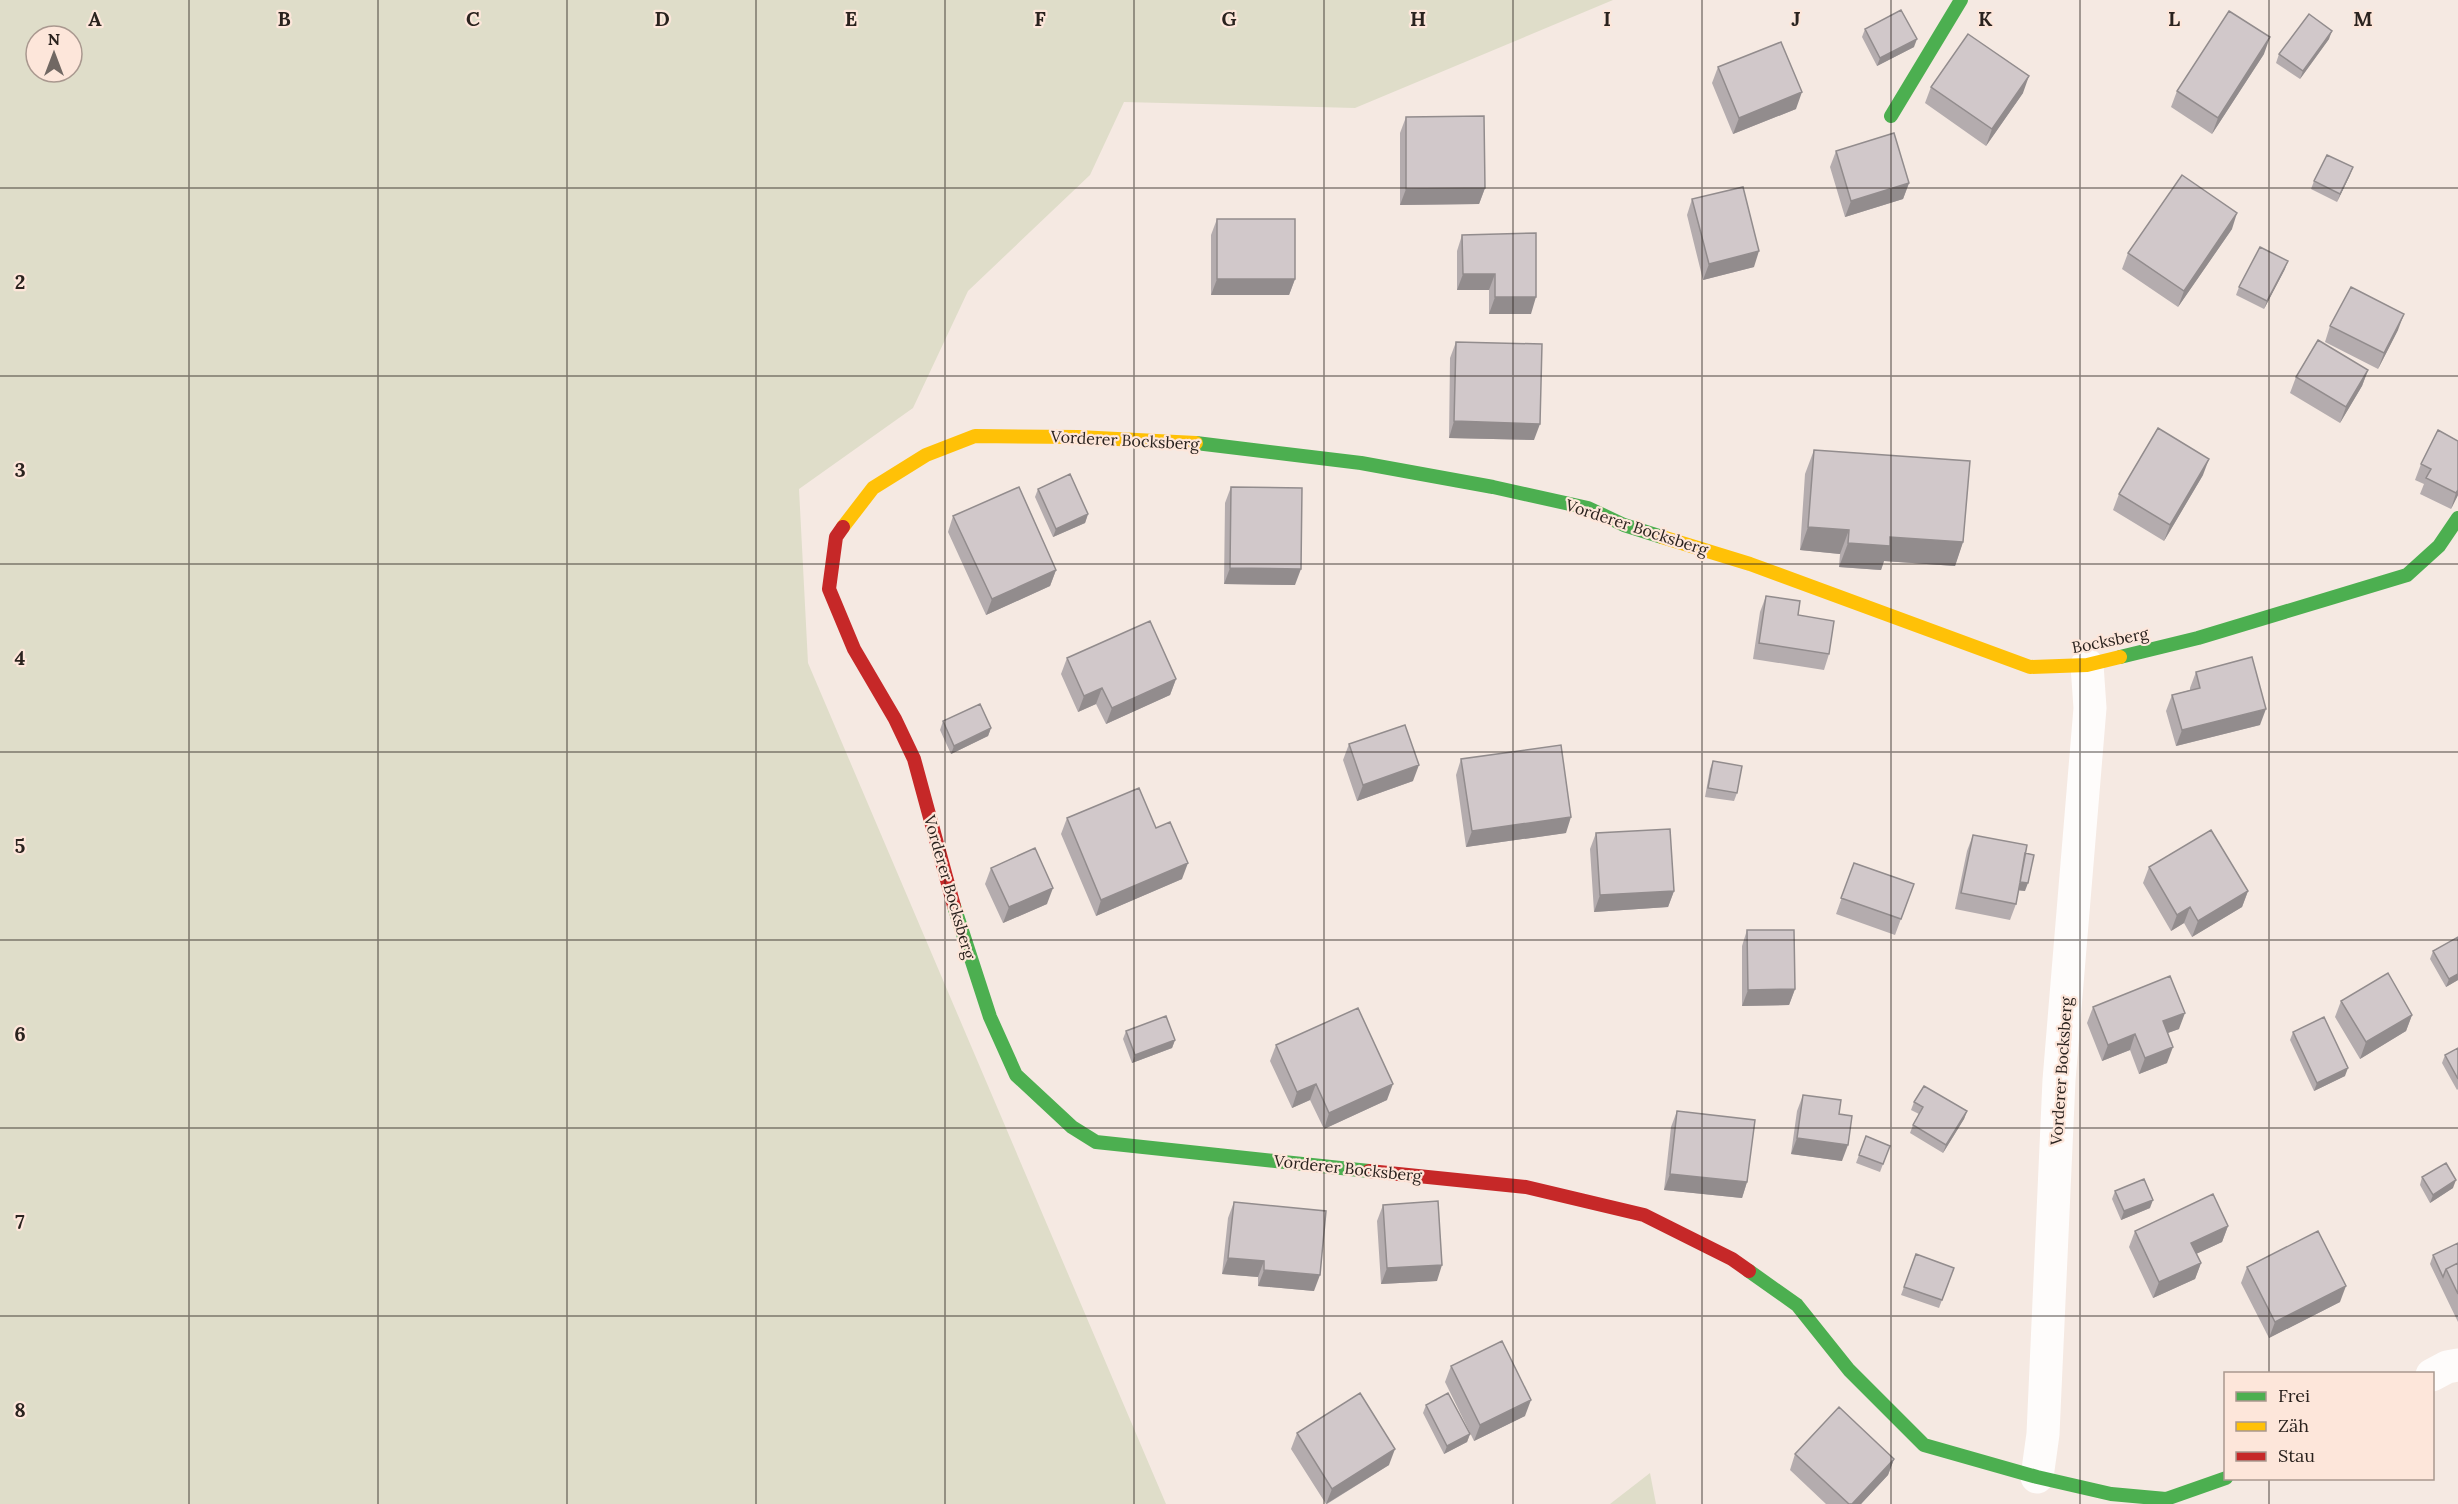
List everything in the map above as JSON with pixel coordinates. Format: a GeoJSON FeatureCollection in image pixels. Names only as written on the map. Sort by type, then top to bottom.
{"type":"FeatureCollection","features":[{"type":"Feature","properties":{"kind":"street"},"geometry":{"type":"LineString","coordinates":[[1892,116],[1961,0]]}},
{"type":"Feature","properties":{"kind":"street","name":"Vorderer Bocksberg"},"geometry":{"type":"LineString","coordinates":[[1750,564],[1624,525],[1588,508],[1493,487],[1361,463],[1190,442],[1078,437],[975,436],[926,455],[873,488],[836,537],[829,589],[854,649],[895,719],[914,759],[953,904],[990,1017],[1016,1075],[1072,1127],[1096,1142],[1526,1187],[1644,1215],[1732,1259],[1797,1305],[1849,1370],[1924,1445],[2037,1477],[2111,1494],[2166,1499],[2224,1480]]}},
{"type":"Feature","properties":{"kind":"street","name":"Bocksberg"},"geometry":{"type":"LineString","coordinates":[[1750,564],[2030,667],[2087,665],[2198,638],[2407,575],[2439,546],[2458,518]]}},
{"type":"Feature","properties":{"kind":"street","name":"Vorderer Bocksberg"},"geometry":{"type":"LineString","coordinates":[[2037,1477],[2043,1434],[2059,1080],[2090,708],[2087,665]]}},
{"type":"Feature","properties":{"kind":"street"},"geometry":{"type":"LineString","coordinates":[[2434,1374],[2447,1367],[2458,1365]]}},
{"type":"Feature","properties":{"kind":"shaded area"},"geometry":{"type":"Polygon","coordinates":[[[0,0],[1613,0],[1355,108],[1124,102],[1090,175],[968,291],[913,408],[799,489],[808,663],[1166,1504],[0,1504],[0,0]]]}},
{"type":"Feature","properties":{"kind":"shaded area"},"geometry":{"type":"Polygon","coordinates":[[[1650,1473],[1656,1504],[1610,1504],[1650,1473]]]}},
{"type":"Feature","properties":{"kind":"building"},"geometry":{"type":"Polygon","coordinates":[[[1901,10],[1917,39],[1880,58],[1865,29],[1901,10]]]}},
{"type":"Feature","properties":{"kind":"building"},"geometry":{"type":"Polygon","coordinates":[[[2229,11],[2270,37],[2218,118],[2177,91],[2229,11]]]}},
{"type":"Feature","properties":{"kind":"building"},"geometry":{"type":"Polygon","coordinates":[[[2309,14],[2332,31],[2303,71],[2279,54],[2309,14]]]}},
{"type":"Feature","properties":{"kind":"building"},"geometry":{"type":"Polygon","coordinates":[[[1968,34],[2029,76],[1992,129],[1931,87],[1968,34]]]}},
{"type":"Feature","properties":{"kind":"building"},"geometry":{"type":"Polygon","coordinates":[[[1781,42],[1802,92],[1739,118],[1718,67],[1781,42]]]}},
{"type":"Feature","properties":{"kind":"building"},"geometry":{"type":"Polygon","coordinates":[[[1484,116],[1485,188],[1406,189],[1406,117],[1484,116]]]}},
{"type":"Feature","properties":{"kind":"building"},"geometry":{"type":"Polygon","coordinates":[[[1894,133],[1909,183],[1851,201],[1836,151],[1894,133]]]}},
{"type":"Feature","properties":{"kind":"building"},"geometry":{"type":"Polygon","coordinates":[[[2327,155],[2353,167],[2340,194],[2314,181],[2327,155]]]}},
{"type":"Feature","properties":{"kind":"building"},"geometry":{"type":"Polygon","coordinates":[[[2182,175],[2237,213],[2184,291],[2128,253],[2182,175]]]}},
{"type":"Feature","properties":{"kind":"building"},"geometry":{"type":"Polygon","coordinates":[[[1743,187],[1759,251],[1709,264],[1692,199],[1743,187]]]}},
{"type":"Feature","properties":{"kind":"building"},"geometry":{"type":"Polygon","coordinates":[[[1217,219],[1295,219],[1295,279],[1217,279],[1217,219]]]}},
{"type":"Feature","properties":{"kind":"building"},"geometry":{"type":"Polygon","coordinates":[[[1536,233],[1536,297],[1495,297],[1495,274],[1463,274],[1462,235],[1536,233]]]}},
{"type":"Feature","properties":{"kind":"building"},"geometry":{"type":"Polygon","coordinates":[[[2260,247],[2288,261],[2267,301],[2239,287],[2260,247]]]}},
{"type":"Feature","properties":{"kind":"building"},"geometry":{"type":"Polygon","coordinates":[[[2351,287],[2404,314],[2384,353],[2330,326],[2351,287]]]}},
{"type":"Feature","properties":{"kind":"building"},"geometry":{"type":"Polygon","coordinates":[[[2318,340],[2368,370],[2346,407],[2296,377],[2318,340]]]}},
{"type":"Feature","properties":{"kind":"building"},"geometry":{"type":"Polygon","coordinates":[[[1456,342],[1542,344],[1540,424],[1454,421],[1456,342]]]}},
{"type":"Feature","properties":{"kind":"building"},"geometry":{"type":"Polygon","coordinates":[[[2158,428],[2209,459],[2170,525],[2119,494],[2158,428]]]}},
{"type":"Feature","properties":{"kind":"building"},"geometry":{"type":"Polygon","coordinates":[[[2438,430],[2458,441],[2458,490],[2456,493],[2426,478],[2431,469],[2421,464],[2438,430]]]}},
{"type":"Feature","properties":{"kind":"building"},"geometry":{"type":"Polygon","coordinates":[[[1814,450],[1970,461],[1963,542],[1890,537],[1890,546],[1848,543],[1849,530],[1808,527],[1814,450]]]}},
{"type":"Feature","properties":{"kind":"building"},"geometry":{"type":"Polygon","coordinates":[[[1070,474],[1088,514],[1056,529],[1038,489],[1070,474]]]}},
{"type":"Feature","properties":{"kind":"building"},"geometry":{"type":"Polygon","coordinates":[[[1019,487],[1056,570],[992,599],[953,516],[1019,487]]]}},
{"type":"Feature","properties":{"kind":"building"},"geometry":{"type":"Polygon","coordinates":[[[1231,487],[1302,488],[1301,569],[1230,568],[1231,487]]]}},
{"type":"Feature","properties":{"kind":"building"},"geometry":{"type":"Polygon","coordinates":[[[1766,596],[1800,601],[1798,615],[1834,621],[1829,654],[1759,643],[1766,596]]]}},
{"type":"Feature","properties":{"kind":"building"},"geometry":{"type":"Polygon","coordinates":[[[1150,621],[1176,679],[1112,708],[1102,688],[1084,696],[1067,658],[1150,621]]]}},
{"type":"Feature","properties":{"kind":"building"},"geometry":{"type":"Polygon","coordinates":[[[2252,657],[2266,709],[2182,730],[2172,695],[2200,688],[2196,672],[2252,657]]]}},
{"type":"Feature","properties":{"kind":"building"},"geometry":{"type":"Polygon","coordinates":[[[980,704],[991,728],[954,746],[943,721],[980,704]]]}},
{"type":"Feature","properties":{"kind":"building"},"geometry":{"type":"Polygon","coordinates":[[[1405,725],[1419,765],[1363,785],[1349,744],[1405,725]]]}},
{"type":"Feature","properties":{"kind":"building"},"geometry":{"type":"Polygon","coordinates":[[[1561,745],[1571,817],[1472,831],[1461,759],[1561,745]]]}},
{"type":"Feature","properties":{"kind":"building"},"geometry":{"type":"Polygon","coordinates":[[[1713,761],[1742,766],[1737,793],[1708,788],[1713,761]]]}},
{"type":"Feature","properties":{"kind":"building"},"geometry":{"type":"Polygon","coordinates":[[[1139,788],[1156,828],[1170,822],[1188,863],[1101,900],[1067,818],[1139,788]]]}},
{"type":"Feature","properties":{"kind":"building"},"geometry":{"type":"Polygon","coordinates":[[[1670,829],[1674,891],[1600,895],[1596,833],[1670,829]]]}},
{"type":"Feature","properties":{"kind":"building"},"geometry":{"type":"Polygon","coordinates":[[[2211,830],[2248,891],[2198,921],[2190,907],[2177,915],[2149,867],[2211,830]]]}},
{"type":"Feature","properties":{"kind":"building"},"geometry":{"type":"Polygon","coordinates":[[[1973,835],[2027,845],[2016,904],[1961,893],[1973,835]]]}},
{"type":"Feature","properties":{"kind":"building"},"geometry":{"type":"Polygon","coordinates":[[[1035,848],[1053,888],[1009,907],[991,868],[1035,848]]]}},
{"type":"Feature","properties":{"kind":"building"},"geometry":{"type":"Polygon","coordinates":[[[2025,853],[2034,855],[2028,883],[2020,882],[2025,853]]]}},
{"type":"Feature","properties":{"kind":"building"},"geometry":{"type":"Polygon","coordinates":[[[1854,863],[1914,884],[1901,919],[1841,898],[1854,863]]]}},
{"type":"Feature","properties":{"kind":"building"},"geometry":{"type":"Polygon","coordinates":[[[1747,930],[1794,930],[1795,989],[1748,990],[1747,930]]]}},
{"type":"Feature","properties":{"kind":"building"},"geometry":{"type":"Polygon","coordinates":[[[2458,937],[2458,974],[2449,979],[2433,951],[2458,937]]]}},
{"type":"Feature","properties":{"kind":"building"},"geometry":{"type":"Polygon","coordinates":[[[2388,973],[2412,1015],[2366,1042],[2341,1001],[2388,973]]]}},
{"type":"Feature","properties":{"kind":"building"},"geometry":{"type":"Polygon","coordinates":[[[2170,976],[2185,1013],[2163,1021],[2173,1047],[2145,1058],[2135,1034],[2108,1045],[2093,1007],[2170,976]]]}},
{"type":"Feature","properties":{"kind":"building"},"geometry":{"type":"Polygon","coordinates":[[[1358,1008],[1393,1084],[1329,1113],[1316,1084],[1297,1092],[1276,1045],[1358,1008]]]}},
{"type":"Feature","properties":{"kind":"building"},"geometry":{"type":"Polygon","coordinates":[[[1166,1016],[1175,1040],[1135,1055],[1126,1031],[1166,1016]]]}},
{"type":"Feature","properties":{"kind":"building"},"geometry":{"type":"Polygon","coordinates":[[[2324,1017],[2348,1068],[2317,1083],[2293,1032],[2324,1017]]]}},
{"type":"Feature","properties":{"kind":"building"},"geometry":{"type":"Polygon","coordinates":[[[2458,1048],[2458,1079],[2445,1055],[2458,1048]]]}},
{"type":"Feature","properties":{"kind":"building"},"geometry":{"type":"Polygon","coordinates":[[[1924,1086],[1967,1111],[1946,1145],[1913,1125],[1923,1107],[1914,1102],[1924,1086]]]}},
{"type":"Feature","properties":{"kind":"building"},"geometry":{"type":"Polygon","coordinates":[[[1803,1095],[1841,1100],[1839,1114],[1852,1116],[1848,1145],[1797,1138],[1803,1095]]]}},
{"type":"Feature","properties":{"kind":"building"},"geometry":{"type":"Polygon","coordinates":[[[1677,1111],[1755,1120],[1747,1182],[1670,1174],[1677,1111]]]}},
{"type":"Feature","properties":{"kind":"building"},"geometry":{"type":"Polygon","coordinates":[[[1866,1136],[1890,1146],[1883,1164],[1859,1155],[1866,1136]]]}},
{"type":"Feature","properties":{"kind":"building"},"geometry":{"type":"Polygon","coordinates":[[[2446,1163],[2456,1180],[2433,1195],[2422,1177],[2446,1163]]]}},
{"type":"Feature","properties":{"kind":"building"},"geometry":{"type":"Polygon","coordinates":[[[2144,1179],[2153,1200],[2124,1211],[2115,1191],[2144,1179]]]}},
{"type":"Feature","properties":{"kind":"building"},"geometry":{"type":"Polygon","coordinates":[[[2213,1194],[2228,1226],[2191,1243],[2201,1263],[2159,1282],[2135,1231],[2213,1194]]]}},
{"type":"Feature","properties":{"kind":"building"},"geometry":{"type":"Polygon","coordinates":[[[1438,1201],[1442,1265],[1387,1268],[1383,1205],[1438,1201]]]}},
{"type":"Feature","properties":{"kind":"building"},"geometry":{"type":"Polygon","coordinates":[[[1234,1202],[1326,1211],[1320,1275],[1264,1270],[1264,1261],[1228,1258],[1234,1202]]]}},
{"type":"Feature","properties":{"kind":"building"},"geometry":{"type":"Polygon","coordinates":[[[2318,1231],[2346,1286],[2275,1322],[2247,1267],[2318,1231]]]}},
{"type":"Feature","properties":{"kind":"building"},"geometry":{"type":"Polygon","coordinates":[[[2458,1243],[2458,1263],[2446,1269],[2443,1277],[2433,1255],[2458,1243]]]}},
{"type":"Feature","properties":{"kind":"building"},"geometry":{"type":"Polygon","coordinates":[[[1916,1254],[1954,1268],[1942,1300],[1904,1287],[1916,1254]]]}},
{"type":"Feature","properties":{"kind":"building"},"geometry":{"type":"Polygon","coordinates":[[[2458,1263],[2458,1294],[2446,1269],[2458,1263]]]}},
{"type":"Feature","properties":{"kind":"building"},"geometry":{"type":"Polygon","coordinates":[[[1502,1341],[1531,1400],[1480,1425],[1451,1366],[1502,1341]]]}},
{"type":"Feature","properties":{"kind":"building"},"geometry":{"type":"Polygon","coordinates":[[[1360,1393],[1395,1449],[1332,1489],[1297,1433],[1360,1393]]]}},
{"type":"Feature","properties":{"kind":"building"},"geometry":{"type":"Polygon","coordinates":[[[1448,1393],[1470,1434],[1447,1446],[1426,1405],[1448,1393]]]}},
{"type":"Feature","properties":{"kind":"building"},"geometry":{"type":"Polygon","coordinates":[[[1839,1407],[1894,1459],[1852,1504],[1849,1504],[1795,1454],[1839,1407]]]}},
{"type":"Feature","properties":{"kind":"traffic: fast"},"geometry":{"type":"LineString","coordinates":[[1891,116],[1961,0]]}},
{"type":"Feature","properties":{"kind":"traffic: fast"},"geometry":{"type":"LineString","coordinates":[[1196,443],[1361,463],[1493,487],[1588,508],[1624,525],[1662,537]]}},
{"type":"Feature","properties":{"kind":"traffic: fast"},"geometry":{"type":"LineString","coordinates":[[2120,657],[2198,638],[2407,575],[2439,546],[2458,518]]}},
{"type":"Feature","properties":{"kind":"traffic: fast"},"geometry":{"type":"LineString","coordinates":[[954,906],[990,1017],[1016,1075],[1072,1127],[1096,1142],[1369,1171]]}},
{"type":"Feature","properties":{"kind":"traffic: fast"},"geometry":{"type":"LineString","coordinates":[[1749,1271],[1797,1305],[1849,1370],[1924,1445],[2037,1477],[2111,1494],[2166,1499],[2224,1479]]}},
{"type":"Feature","properties":{"kind":"traffic: slow"},"geometry":{"type":"LineString","coordinates":[[843,527],[873,488],[926,455],[975,436],[1078,437],[1196,443]]}},
{"type":"Feature","properties":{"kind":"traffic: slow"},"geometry":{"type":"LineString","coordinates":[[1662,537],[1750,564],[2030,667],[2087,665],[2120,657]]}},
{"type":"Feature","properties":{"kind":"traffic: jam"},"geometry":{"type":"LineString","coordinates":[[843,527],[836,537],[829,589],[854,649],[895,719],[914,759],[954,906]]}},
{"type":"Feature","properties":{"kind":"traffic: jam"},"geometry":{"type":"LineString","coordinates":[[1369,1171],[1526,1187],[1644,1215],[1732,1259],[1749,1271]]}}]}
